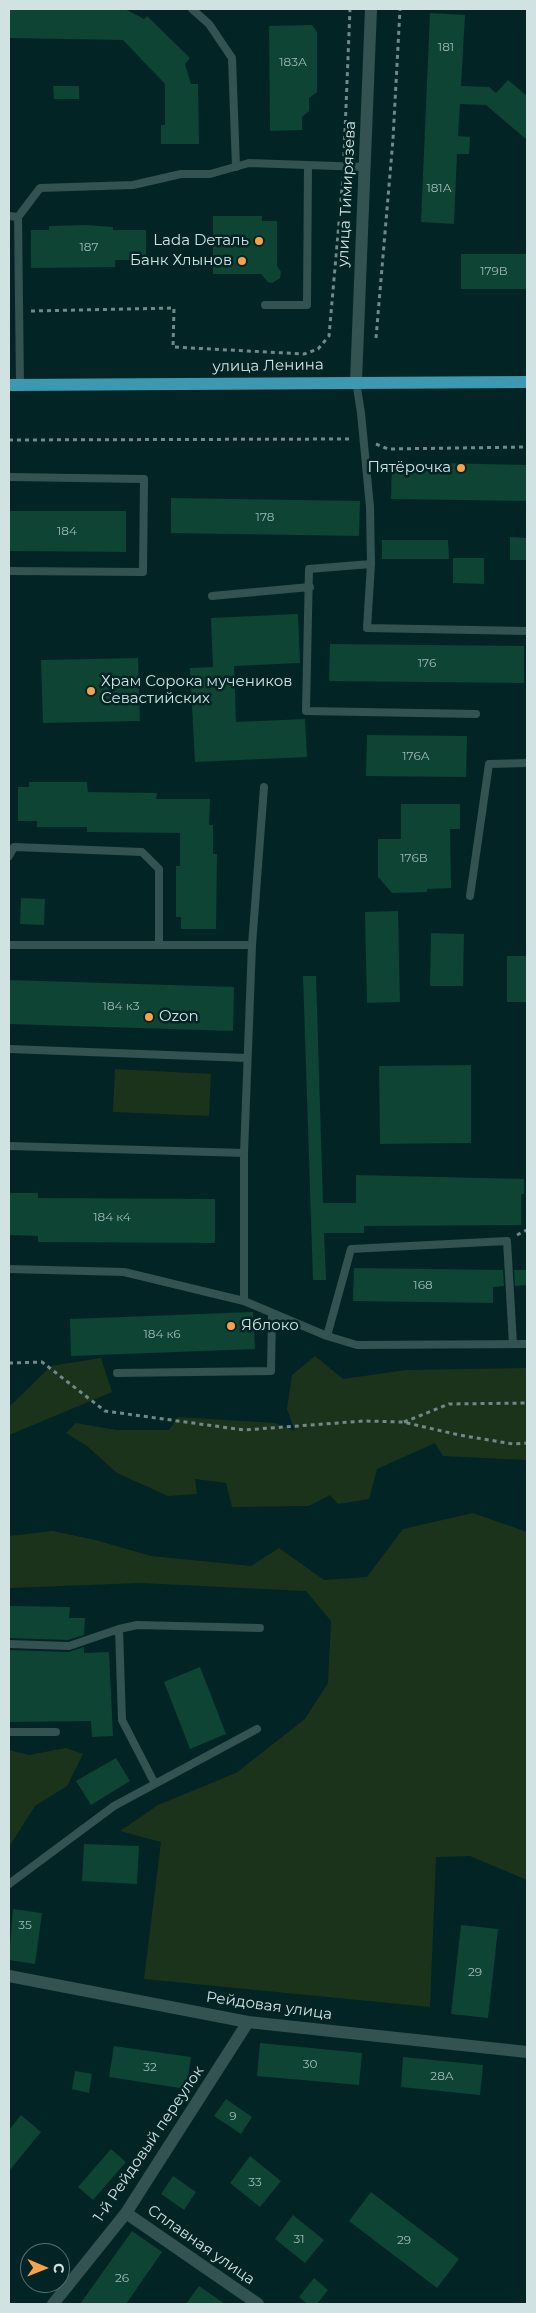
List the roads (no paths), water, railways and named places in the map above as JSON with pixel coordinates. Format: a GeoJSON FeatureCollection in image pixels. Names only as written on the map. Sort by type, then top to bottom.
{"type":"FeatureCollection","features":[{"type":"Feature","properties":{"kind":"main road","name":"улица Ленина"},"geometry":{"type":"LineString","coordinates":[[14,385],[356,381],[527,382]]}},
{"type":"Feature","properties":{"kind":"street","name":"улица Тимирязева"},"geometry":{"type":"LineString","coordinates":[[356,381],[371,9]]}},
{"type":"Feature","properties":{"kind":"street","name":"Рейдовая улица"},"geometry":{"type":"LineString","coordinates":[[9,1976],[248,2022],[527,2052]]}},
{"type":"Feature","properties":{"kind":"street","name":"1-й Рейдовый переулок"},"geometry":{"type":"LineString","coordinates":[[53,2304],[126,2213],[248,2022]]}},
{"type":"Feature","properties":{"kind":"street","name":"Сплавная улица"},"geometry":{"type":"LineString","coordinates":[[126,2213],[258,2304]]}},
{"type":"Feature","properties":{"kind":"lane"},"geometry":{"type":"LineString","coordinates":[[192,9],[210,24],[232,58],[236,167]]}},
{"type":"Feature","properties":{"kind":"lane"},"geometry":{"type":"LineString","coordinates":[[14,385],[19,312],[18,217],[40,188],[133,185],[181,174],[210,174],[249,163],[365,167]]}},
{"type":"Feature","properties":{"kind":"lane"},"geometry":{"type":"LineString","coordinates":[[265,305],[307,305],[308,165]]}},
{"type":"Feature","properties":{"kind":"lane"},"geometry":{"type":"LineString","coordinates":[[9,216],[18,217]]}},
{"type":"Feature","properties":{"kind":"lane"},"geometry":{"type":"LineString","coordinates":[[356,381],[364,439],[370,507],[371,564],[367,628],[527,631]]}},
{"type":"Feature","properties":{"kind":"lane"},"geometry":{"type":"LineString","coordinates":[[9,477],[144,479],[144,488],[143,572],[9,572]]}},
{"type":"Feature","properties":{"kind":"lane"},"geometry":{"type":"LineString","coordinates":[[371,564],[309,569],[306,711],[476,714]]}},
{"type":"Feature","properties":{"kind":"lane"},"geometry":{"type":"LineString","coordinates":[[212,596],[310,587]]}},
{"type":"Feature","properties":{"kind":"lane"},"geometry":{"type":"LineString","coordinates":[[470,896],[489,764],[527,763]]}},
{"type":"Feature","properties":{"kind":"lane"},"geometry":{"type":"LineString","coordinates":[[244,1301],[244,1153],[247,1058],[252,945],[264,786]]}},
{"type":"Feature","properties":{"kind":"lane"},"geometry":{"type":"LineString","coordinates":[[9,856],[14,847],[142,852],[159,869],[159,945]]}},
{"type":"Feature","properties":{"kind":"lane"},"geometry":{"type":"LineString","coordinates":[[9,945],[252,945]]}},
{"type":"Feature","properties":{"kind":"lane"},"geometry":{"type":"LineString","coordinates":[[9,1049],[247,1058]]}},
{"type":"Feature","properties":{"kind":"lane"},"geometry":{"type":"LineString","coordinates":[[9,1146],[244,1153]]}},
{"type":"Feature","properties":{"kind":"lane"},"geometry":{"type":"LineString","coordinates":[[327,1336],[351,1249],[507,1241],[512,1344]]}},
{"type":"Feature","properties":{"kind":"lane"},"geometry":{"type":"LineString","coordinates":[[9,1269],[124,1272],[244,1301],[327,1336],[357,1345],[527,1344]]}},
{"type":"Feature","properties":{"kind":"lane"},"geometry":{"type":"LineString","coordinates":[[117,1372],[271,1371],[272,1313]]}},
{"type":"Feature","properties":{"kind":"lane"},"geometry":{"type":"LineString","coordinates":[[9,1644],[70,1646],[118,1629],[137,1625],[260,1628]]}},
{"type":"Feature","properties":{"kind":"lane"},"geometry":{"type":"LineString","coordinates":[[118,1629],[122,1720],[155,1784]]}},
{"type":"Feature","properties":{"kind":"lane"},"geometry":{"type":"LineString","coordinates":[[9,1884],[114,1806],[257,1729]]}},
{"type":"Feature","properties":{"kind":"lane"},"geometry":{"type":"LineString","coordinates":[[9,1732],[56,1732]]}},
{"type":"Feature","properties":{"kind":"place","name":"Lada Dеталь"},"geometry":{"type":"Point","coordinates":[259,241]}},
{"type":"Feature","properties":{"kind":"place","name":"Банк Хлынов"},"geometry":{"type":"Point","coordinates":[242,261]}},
{"type":"Feature","properties":{"kind":"place","name":"Пятёрочка"},"geometry":{"type":"Point","coordinates":[461,468]}},
{"type":"Feature","properties":{"kind":"place","name":"Храм Сорока мучеников Севастийских"},"geometry":{"type":"Point","coordinates":[91,691]}},
{"type":"Feature","properties":{"kind":"place","name":"Ozon"},"geometry":{"type":"Point","coordinates":[149,1017]}},
{"type":"Feature","properties":{"kind":"place","name":"Яблоко"},"geometry":{"type":"Point","coordinates":[231,1326]}}]}
